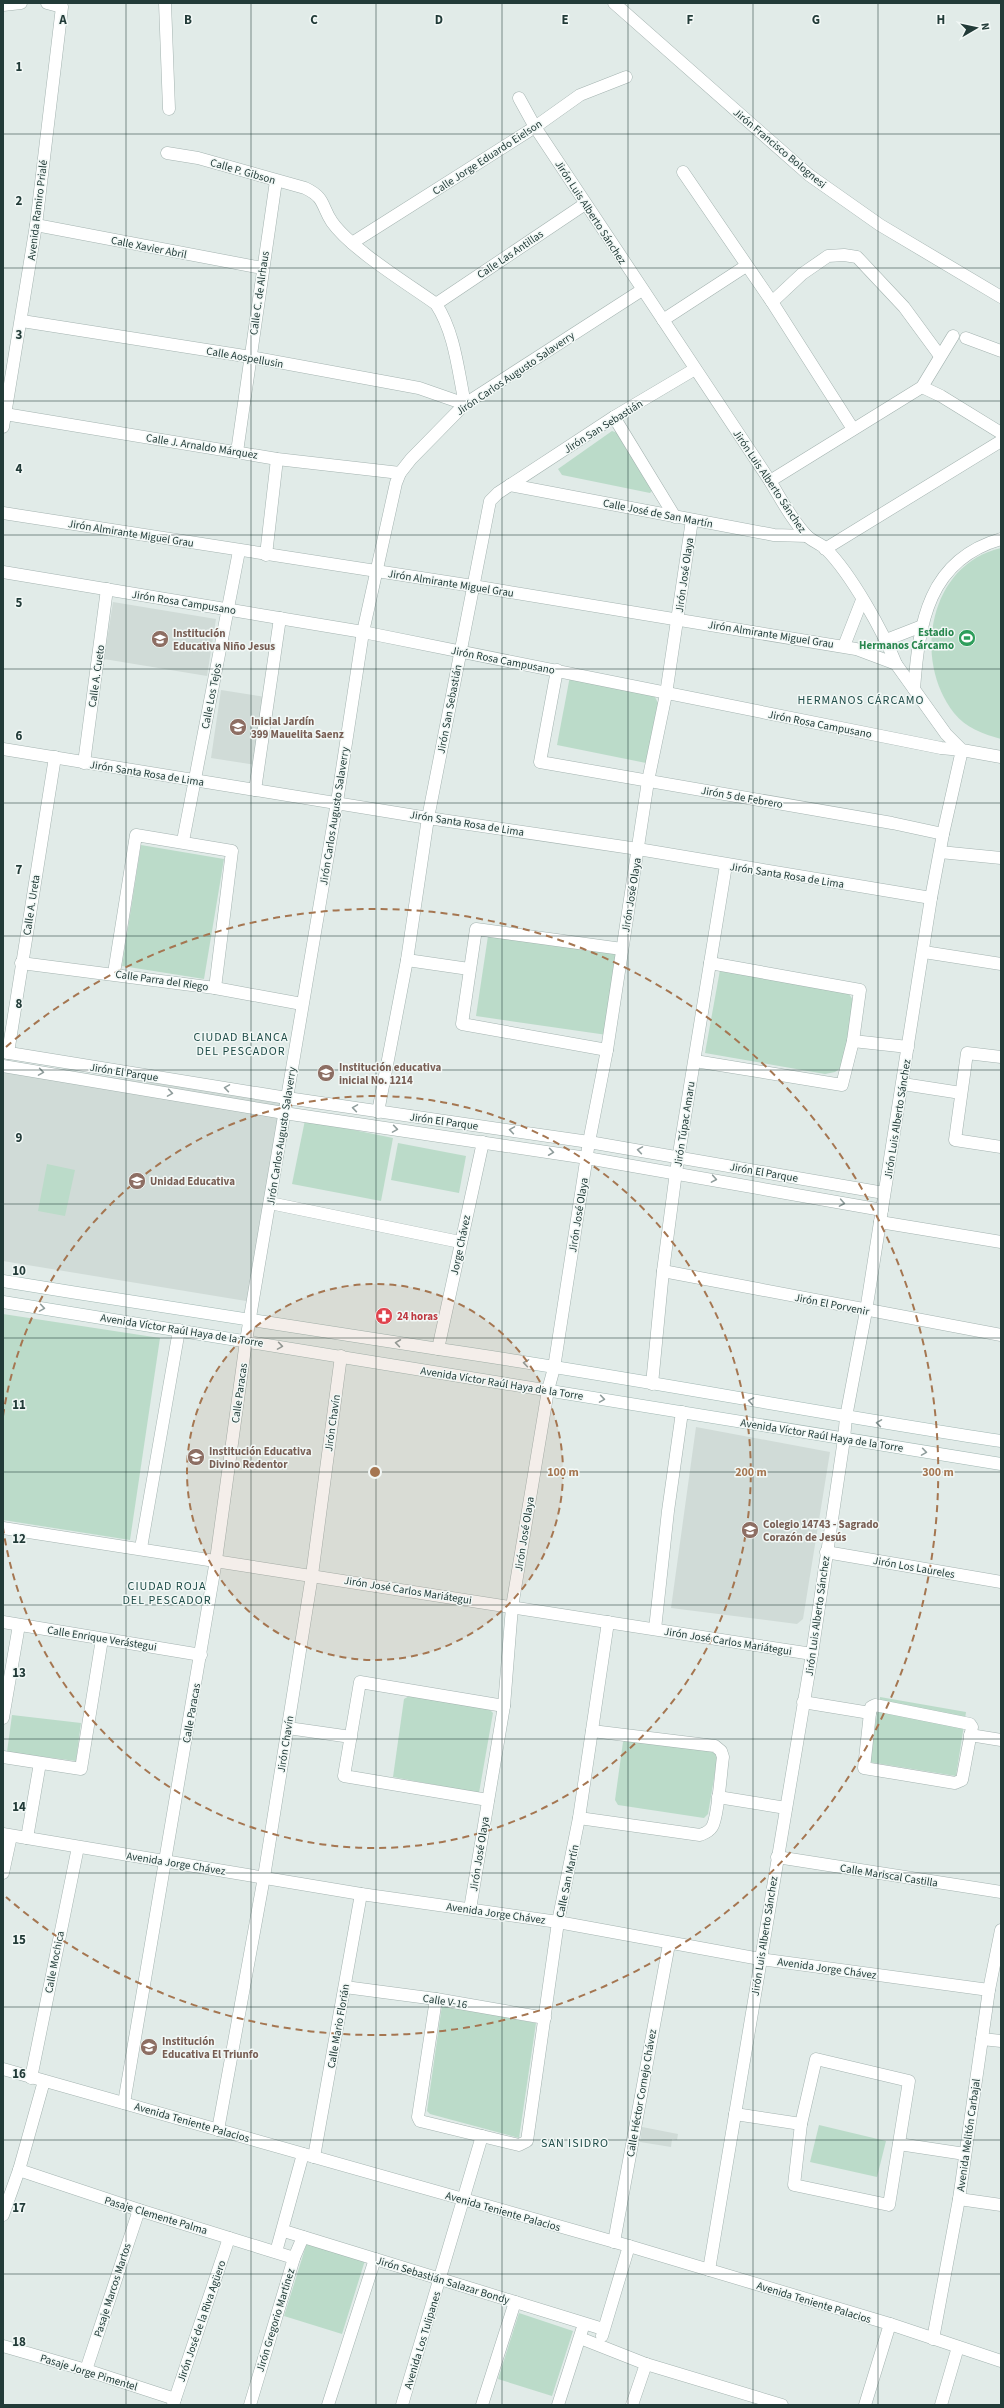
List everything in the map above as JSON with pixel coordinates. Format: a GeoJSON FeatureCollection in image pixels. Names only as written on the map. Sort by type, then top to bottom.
{"type":"FeatureCollection","features":[{"type":"Feature","properties":{"kind":"street"},"geometry":{"type":"LineString","coordinates":[[3,5],[20,3]]}},
{"type":"Feature","properties":{"kind":"street","name":"Avenida Ramiro Prialé"},"geometry":{"type":"LineString","coordinates":[[3,427],[22,321],[36,225],[62,5],[47,3]]}},
{"type":"Feature","properties":{"kind":"street"},"geometry":{"type":"LineString","coordinates":[[165,3],[169,109]]}},
{"type":"Feature","properties":{"kind":"street","name":"Jirón Francisco Bolognesi"},"geometry":{"type":"LineString","coordinates":[[614,3],[809,175],[880,225],[1001,297]]}},
{"type":"Feature","properties":{"kind":"street","name":"Calle Jorge Eduardo Eielson"},"geometry":{"type":"LineString","coordinates":[[352,243],[535,127],[580,95],[626,77]]}},
{"type":"Feature","properties":{"kind":"street","name":"Jirón Luis Alberto Sánchez"},"geometry":{"type":"LineString","coordinates":[[519,98],[535,127],[585,204],[770,481],[787,510],[807,536],[825,549],[862,600],[886,640],[896,664],[946,734],[962,750],[943,834],[932,898],[866,1310],[846,1417],[812,1654],[708,2270]]}},
{"type":"Feature","properties":{"kind":"street","name":"Calle P. Gibson"},"geometry":{"type":"LineString","coordinates":[[167,153],[198,158],[305,188],[318,194],[332,222],[352,243]]}},
{"type":"Feature","properties":{"kind":"street"},"geometry":{"type":"LineString","coordinates":[[683,172],[772,302],[853,429]]}},
{"type":"Feature","properties":{"kind":"street","name":"Calle C. de Alrhaus"},"geometry":{"type":"LineString","coordinates":[[236,452],[276,181]]}},
{"type":"Feature","properties":{"kind":"street","name":"Calle Las Antillas"},"geometry":{"type":"LineString","coordinates":[[436,304],[585,204]]}},
{"type":"Feature","properties":{"kind":"street","name":"Calle Xavier Abril"},"geometry":{"type":"LineString","coordinates":[[36,225],[262,268]]}},
{"type":"Feature","properties":{"kind":"street"},"geometry":{"type":"LineString","coordinates":[[352,243],[436,304],[445,318],[450,332],[465,404]]}},
{"type":"Feature","properties":{"kind":"street"},"geometry":{"type":"LineString","coordinates":[[772,302],[802,274],[828,256],[844,255],[857,257],[904,307],[940,356]]}},
{"type":"Feature","properties":{"kind":"street"},"geometry":{"type":"LineString","coordinates":[[663,320],[746,266]]}},
{"type":"Feature","properties":{"kind":"street","name":"Jirón Carlos Augusto Salaverry"},"geometry":{"type":"LineString","coordinates":[[249,1322],[337,802],[363,632],[391,499],[400,473],[427,442],[465,404],[642,290]]}},
{"type":"Feature","properties":{"kind":"street","name":"Calle Aospellusin"},"geometry":{"type":"LineString","coordinates":[[22,321],[251,357],[419,388],[465,404]]}},
{"type":"Feature","properties":{"kind":"street"},"geometry":{"type":"LineString","coordinates":[[770,481],[922,387],[953,336]]}},
{"type":"Feature","properties":{"kind":"street"},"geometry":{"type":"LineString","coordinates":[[966,338],[1001,351]]}},
{"type":"Feature","properties":{"kind":"street","name":"Jirón San Sebastián"},"geometry":{"type":"LineString","coordinates":[[378,1112],[407,960],[428,818],[490,501],[510,486],[614,417],[695,369]]}},
{"type":"Feature","properties":{"kind":"street"},"geometry":{"type":"LineString","coordinates":[[922,387],[1001,433]]}},
{"type":"Feature","properties":{"kind":"street","name":"Calle J. Arnaldo Márquez"},"geometry":{"type":"LineString","coordinates":[[5,414],[277,459],[400,473]]}},
{"type":"Feature","properties":{"kind":"street"},"geometry":{"type":"LineString","coordinates":[[614,417],[675,517]]}},
{"type":"Feature","properties":{"kind":"street"},"geometry":{"type":"LineString","coordinates":[[825,549],[1001,441]]}},
{"type":"Feature","properties":{"kind":"street"},"geometry":{"type":"LineString","coordinates":[[266,555],[277,459]]}},
{"type":"Feature","properties":{"kind":"street","name":"Calle José de San Martín"},"geometry":{"type":"LineString","coordinates":[[510,486],[774,535],[807,536]]}},
{"type":"Feature","properties":{"kind":"street","name":"Jirón Almirante Miguel Grau"},"geometry":{"type":"LineString","coordinates":[[3,513],[239,551],[473,586],[844,646],[874,654],[896,664]]}},
{"type":"Feature","properties":{"kind":"street","name":"Jirón José Olaya"},"geometry":{"type":"LineString","coordinates":[[470,1910],[504,1706],[512,1607],[548,1390],[554,1368],[587,1158],[607,1050],[648,781],[666,694],[692,520]]}},
{"type":"Feature","properties":{"kind":"street"},"geometry":{"type":"LineString","coordinates":[[914,689],[917,652],[922,626],[930,599],[950,566],[977,549],[1001,539]]}},
{"type":"Feature","properties":{"kind":"street","name":"Calle Los Tejos"},"geometry":{"type":"LineString","coordinates":[[183,842],[239,551]]}},
{"type":"Feature","properties":{"kind":"street","name":"Jirón Rosa Campusano"},"geometry":{"type":"LineString","coordinates":[[3,572],[228,608],[363,632],[460,653],[557,670],[666,694],[941,748],[1001,757]]}},
{"type":"Feature","properties":{"kind":"street","name":"Calle A. Cueto"},"geometry":{"type":"LineString","coordinates":[[84,763],[107,589]]}},
{"type":"Feature","properties":{"kind":"street"},"geometry":{"type":"LineString","coordinates":[[844,646],[862,600]]}},
{"type":"Feature","properties":{"kind":"street"},"geometry":{"type":"LineString","coordinates":[[255,790],[280,618]]}},
{"type":"Feature","properties":{"kind":"street"},"geometry":{"type":"LineString","coordinates":[[886,640],[922,626]]}},
{"type":"Feature","properties":{"kind":"street","name":"Jirón 5 de Febrero"},"geometry":{"type":"LineString","coordinates":[[557,670],[540,762],[892,823],[943,834]]}},
{"type":"Feature","properties":{"kind":"street","name":"Jirón Santa Rosa de Lima"},"geometry":{"type":"LineString","coordinates":[[3,749],[337,802],[428,818],[638,849],[726,865],[932,898]]}},
{"type":"Feature","properties":{"kind":"street","name":"Calle A. Ureta"},"geometry":{"type":"LineString","coordinates":[[5,1053],[55,757]]}},
{"type":"Feature","properties":{"kind":"street"},"geometry":{"type":"LineString","coordinates":[[114,973],[136,835],[232,851],[215,988]]}},
{"type":"Feature","properties":{"kind":"street"},"geometry":{"type":"LineString","coordinates":[[940,852],[1001,858]]}},
{"type":"Feature","properties":{"kind":"street","name":"Jirón Túpac Amaru"},"geometry":{"type":"LineString","coordinates":[[652,1384],[663,1271],[676,1172],[726,865]]}},
{"type":"Feature","properties":{"kind":"street"},"geometry":{"type":"LineString","coordinates":[[607,1050],[462,1024],[469,969],[476,929],[622,949]]}},
{"type":"Feature","properties":{"kind":"street"},"geometry":{"type":"LineString","coordinates":[[924,952],[1001,964]]}},
{"type":"Feature","properties":{"kind":"street"},"geometry":{"type":"LineString","coordinates":[[407,960],[469,969]]}},
{"type":"Feature","properties":{"kind":"street","name":"Calle Parra del Riego"},"geometry":{"type":"LineString","coordinates":[[21,963],[114,973],[215,988],[302,1004]]}},
{"type":"Feature","properties":{"kind":"street"},"geometry":{"type":"LineString","coordinates":[[695,1061],[842,1085],[852,1041],[860,990],[710,963]]}},
{"type":"Feature","properties":{"kind":"street"},"geometry":{"type":"LineString","coordinates":[[852,1041],[908,1047]]}},
{"type":"Feature","properties":{"kind":"street","name":"Jirón El Parque"},"geometry":{"type":"LineString","coordinates":[[5,1053],[378,1112],[679,1156],[884,1193]]}},
{"type":"Feature","properties":{"kind":"street"},"geometry":{"type":"LineString","coordinates":[[1001,1057],[967,1053],[955,1140],[1001,1147]]}},
{"type":"Feature","properties":{"kind":"street","name":"Jirón El Parque"},"geometry":{"type":"LineString","coordinates":[[3,1066],[284,1112],[676,1172],[1001,1242]]}},
{"type":"Feature","properties":{"kind":"street"},"geometry":{"type":"LineString","coordinates":[[903,1084],[961,1093]]}},
{"type":"Feature","properties":{"kind":"street","name":"Jorge Chávez"},"geometry":{"type":"LineString","coordinates":[[438,1349],[460,1242],[483,1142]]}},
{"type":"Feature","properties":{"kind":"street"},"geometry":{"type":"LineString","coordinates":[[270,1203],[460,1242]]}},
{"type":"Feature","properties":{"kind":"street","name":"Jirón El Porvenir"},"geometry":{"type":"LineString","coordinates":[[663,1271],[1001,1335]]}},
{"type":"Feature","properties":{"kind":"street","name":"Avenida Víctor Raúl Haya de la Torre"},"geometry":{"type":"LineString","coordinates":[[3,1281],[249,1322],[438,1349],[846,1417],[1001,1441]]}},
{"type":"Feature","properties":{"kind":"street","name":"Avenida Víctor Raúl Haya de la Torre"},"geometry":{"type":"LineString","coordinates":[[3,1302],[1001,1464]]}},
{"type":"Feature","properties":{"kind":"street","name":"Calle Paracas"},"geometry":{"type":"LineString","coordinates":[[124,2103],[201,1654],[216,1560],[249,1322]]}},
{"type":"Feature","properties":{"kind":"street"},"geometry":{"type":"LineString","coordinates":[[141,1548],[179,1330]]}},
{"type":"Feature","properties":{"kind":"street","name":"Jirón Chavín"},"geometry":{"type":"LineString","coordinates":[[218,2130],[264,1877],[288,1728],[312,1574],[341,1356]]}},
{"type":"Feature","properties":{"kind":"street"},"geometry":{"type":"LineString","coordinates":[[655,1629],[668,1511],[682,1412]]}},
{"type":"Feature","properties":{"kind":"street","name":"Jirón José Carlos Mariátegui"},"geometry":{"type":"LineString","coordinates":[[3,1528],[312,1574],[812,1654]]}},
{"type":"Feature","properties":{"kind":"street","name":"Jirón Los Laureles"},"geometry":{"type":"LineString","coordinates":[[826,1552],[1001,1582]]}},
{"type":"Feature","properties":{"kind":"street","name":"Calle Enrique Verástegui"},"geometry":{"type":"LineString","coordinates":[[3,1622],[201,1654]]}},
{"type":"Feature","properties":{"kind":"street","name":"Calle San Martín"},"geometry":{"type":"LineString","coordinates":[[482,2136],[519,2145],[527,2141],[558,1922],[580,1818],[608,1622]]}},
{"type":"Feature","properties":{"kind":"street"},"geometry":{"type":"LineString","coordinates":[[3,1718],[19,1625]]}},
{"type":"Feature","properties":{"kind":"street"},"geometry":{"type":"LineString","coordinates":[[3,1757],[81,1769],[102,1638]]}},
{"type":"Feature","properties":{"kind":"street"},"geometry":{"type":"LineString","coordinates":[[488,1800],[344,1776],[360,1682],[504,1706]]}},
{"type":"Feature","properties":{"kind":"street"},"geometry":{"type":"LineString","coordinates":[[803,1702],[870,1713]]}},
{"type":"Feature","properties":{"kind":"street"},"geometry":{"type":"LineString","coordinates":[[875,1705],[968,1722],[972,1727],[962,1780],[959,1782],[866,1769],[862,1765],[870,1713],[871,1707],[875,1705]]}},
{"type":"Feature","properties":{"kind":"street"},"geometry":{"type":"LineString","coordinates":[[288,1728],[351,1737]]}},
{"type":"Feature","properties":{"kind":"street"},"geometry":{"type":"LineString","coordinates":[[580,1818],[700,1835],[708,1832],[714,1826],[718,1797],[723,1757],[721,1751],[715,1746],[592,1731]]}},
{"type":"Feature","properties":{"kind":"street"},"geometry":{"type":"LineString","coordinates":[[970,1735],[1001,1740]]}},
{"type":"Feature","properties":{"kind":"street"},"geometry":{"type":"LineString","coordinates":[[27,1838],[40,1763]]}},
{"type":"Feature","properties":{"kind":"street"},"geometry":{"type":"LineString","coordinates":[[718,1797],[786,1808]]}},
{"type":"Feature","properties":{"kind":"street"},"geometry":{"type":"LineString","coordinates":[[3,1873],[7,1835]]}},
{"type":"Feature","properties":{"kind":"street","name":"Avenida Jorge Chávez"},"geometry":{"type":"LineString","coordinates":[[7,1835],[361,1894],[558,1922],[669,1944],[760,1959],[989,1990]]}},
{"type":"Feature","properties":{"kind":"street","name":"Calle Mochica"},"geometry":{"type":"LineString","coordinates":[[31,2078],[78,1847]]}},
{"type":"Feature","properties":{"kind":"street","name":"Calle Mariscal Castilla"},"geometry":{"type":"LineString","coordinates":[[777,1857],[1001,1892]]}},
{"type":"Feature","properties":{"kind":"street","name":"Calle Mario Florián"},"geometry":{"type":"LineString","coordinates":[[276,2252],[308,2156],[345,1987],[361,1894]]}},
{"type":"Feature","properties":{"kind":"street","name":"Avenida Melitón Carbajal"},"geometry":{"type":"LineString","coordinates":[[933,2339],[959,2199],[989,1990],[1000,1936]]}},
{"type":"Feature","properties":{"kind":"street","name":"Calle Héctor Cornejo Chávez"},"geometry":{"type":"LineString","coordinates":[[614,2242],[669,1944]]}},
{"type":"Feature","properties":{"kind":"street","name":"Calle V-16"},"geometry":{"type":"LineString","coordinates":[[345,1987],[436,1999],[545,2018]]}},
{"type":"Feature","properties":{"kind":"street"},"geometry":{"type":"LineString","coordinates":[[436,1999],[418,2117],[425,2124],[482,2136]]}},
{"type":"Feature","properties":{"kind":"street"},"geometry":{"type":"LineString","coordinates":[[982,2039],[1001,2041]]}},
{"type":"Feature","properties":{"kind":"street"},"geometry":{"type":"LineString","coordinates":[[816,2059],[909,2081],[889,2205],[794,2185],[801,2124],[816,2059]]}},
{"type":"Feature","properties":{"kind":"street","name":"Avenida Teniente Palacios"},"geometry":{"type":"LineString","coordinates":[[3,2069],[629,2246],[890,2324],[958,2348],[1001,2361]]}},
{"type":"Feature","properties":{"kind":"street"},"geometry":{"type":"LineString","coordinates":[[3,2215],[19,2170],[44,2081]]}},
{"type":"Feature","properties":{"kind":"street"},"geometry":{"type":"LineString","coordinates":[[735,2114],[801,2124]]}},
{"type":"Feature","properties":{"kind":"street","name":"Avenida Los Tulipanes"},"geometry":{"type":"LineString","coordinates":[[402,2405],[440,2279],[462,2199],[482,2136]]}},
{"type":"Feature","properties":{"kind":"street"},"geometry":{"type":"LineString","coordinates":[[899,2144],[965,2154]]}},
{"type":"Feature","properties":{"kind":"street","name":"Pasaje Clemente Palma"},"geometry":{"type":"LineString","coordinates":[[19,2170],[139,2210],[294,2258]]}},
{"type":"Feature","properties":{"kind":"street"},"geometry":{"type":"LineString","coordinates":[[959,2199],[1001,2205]]}},
{"type":"Feature","properties":{"kind":"street","name":"Pasaje Marcos Martos"},"geometry":{"type":"LineString","coordinates":[[86,2370],[139,2210]]}},
{"type":"Feature","properties":{"kind":"street","name":"Jirón Sebastián Salazar Bondy"},"geometry":{"type":"LineString","coordinates":[[284,2231],[603,2329]]}},
{"type":"Feature","properties":{"kind":"street","name":"Jirón Gregorio Martínez"},"geometry":{"type":"LineString","coordinates":[[250,2405],[294,2258],[303,2237]]}},
{"type":"Feature","properties":{"kind":"street","name":"Jirón José de la Riva Agüero"},"geometry":{"type":"LineString","coordinates":[[174,2402],[229,2238]]}},
{"type":"Feature","properties":{"kind":"street"},"geometry":{"type":"LineString","coordinates":[[600,2345],[603,2329],[629,2246]]}},
{"type":"Feature","properties":{"kind":"street"},"geometry":{"type":"LineString","coordinates":[[328,2405],[375,2259]]}},
{"type":"Feature","properties":{"kind":"street"},"geometry":{"type":"LineString","coordinates":[[482,2405],[516,2302]]}},
{"type":"Feature","properties":{"kind":"street"},"geometry":{"type":"LineString","coordinates":[[558,2405],[580,2338],[583,2323]]}},
{"type":"Feature","properties":{"kind":"street"},"geometry":{"type":"LineString","coordinates":[[865,2405],[890,2324]]}},
{"type":"Feature","properties":{"kind":"street"},"geometry":{"type":"LineString","coordinates":[[580,2338],[646,2364],[782,2405]]}},
{"type":"Feature","properties":{"kind":"street","name":"Pasaje Jorge Pimentel"},"geometry":{"type":"LineString","coordinates":[[3,2346],[86,2370],[174,2402]]}},
{"type":"Feature","properties":{"kind":"street"},"geometry":{"type":"LineString","coordinates":[[941,2405],[958,2348]]}},
{"type":"Feature","properties":{"kind":"street"},"geometry":{"type":"LineString","coordinates":[[632,2405],[646,2364]]}},
{"type":"Feature","properties":{"kind":"shaded area","name":"Institución Educativa Niño Jesus"},"geometry":{"type":"Polygon","coordinates":[[[113,602],[216,619],[207,676],[104,659],[113,602]]]}},
{"type":"Feature","properties":{"kind":"shaded area","name":"Inicial Jardín 399 Mauelita Saenz"},"geometry":{"type":"Polygon","coordinates":[[[221,690],[266,697],[256,765],[211,758],[221,690]]]}},
{"type":"Feature","properties":{"kind":"shaded area","name":"Unidad Educativa"},"geometry":{"type":"Polygon","coordinates":[[[3,1062],[283,1101],[252,1302],[3,1261],[3,1062]]]}},
{"type":"Feature","properties":{"kind":"shaded area","name":"Colegio 14743 - Sagrado Corazón de Jesús"},"geometry":{"type":"Polygon","coordinates":[[[696,1427],[830,1452],[803,1619],[797,1624],[671,1608],[696,1427]]]}},
{"type":"Feature","properties":{"kind":"shaded area"},"geometry":{"type":"Polygon","coordinates":[[[642,2127],[678,2134],[677,2140],[672,2139],[671,2147],[640,2142],[642,2127]]]}},
{"type":"Feature","properties":{"kind":"green space"},"geometry":{"type":"Polygon","coordinates":[[[612,431],[618,433],[655,488],[650,493],[562,475],[558,469],[612,431]]]}},
{"type":"Feature","properties":{"kind":"green space","name":"Estadio Hermanos Cárcamo"},"geometry":{"type":"Polygon","coordinates":[[[1001,548],[1001,739],[975,730],[964,723],[954,713],[941,691],[934,667],[931,642],[935,617],[943,593],[957,573],[977,558],[1001,548]]]}},
{"type":"Feature","properties":{"kind":"green space"},"geometry":{"type":"Polygon","coordinates":[[[570,676],[653,693],[658,703],[646,763],[557,745],[570,676]]]}},
{"type":"Feature","properties":{"kind":"green space"},"geometry":{"type":"Polygon","coordinates":[[[141,845],[224,859],[204,979],[122,966],[141,845]]]}},
{"type":"Feature","properties":{"kind":"green space"},"geometry":{"type":"Polygon","coordinates":[[[488,936],[620,952],[607,1035],[476,1016],[488,936]]]}},
{"type":"Feature","properties":{"kind":"green space"},"geometry":{"type":"Polygon","coordinates":[[[720,970],[848,992],[854,1002],[844,1066],[835,1072],[825,1074],[705,1053],[720,970]]]}},
{"type":"Feature","properties":{"kind":"green space"},"geometry":{"type":"Polygon","coordinates":[[[305,1120],[393,1138],[381,1201],[292,1184],[305,1120]]]}},
{"type":"Feature","properties":{"kind":"green space"},"geometry":{"type":"Polygon","coordinates":[[[398,1143],[466,1156],[459,1193],[391,1180],[398,1143]]]}},
{"type":"Feature","properties":{"kind":"green space"},"geometry":{"type":"Polygon","coordinates":[[[47,1164],[75,1170],[65,1216],[38,1211],[47,1164]]]}},
{"type":"Feature","properties":{"kind":"green space"},"geometry":{"type":"Polygon","coordinates":[[[3,1314],[160,1338],[130,1540],[3,1520],[3,1314]]]}},
{"type":"Feature","properties":{"kind":"green space"},"geometry":{"type":"Polygon","coordinates":[[[411,1695],[488,1708],[493,1713],[479,1793],[393,1777],[404,1699],[411,1695]]]}},
{"type":"Feature","properties":{"kind":"green space"},"geometry":{"type":"Polygon","coordinates":[[[880,1697],[966,1712],[956,1776],[869,1762],[880,1697]]]}},
{"type":"Feature","properties":{"kind":"green space"},"geometry":{"type":"Polygon","coordinates":[[[12,1715],[81,1723],[76,1761],[7,1752],[12,1715]]]}},
{"type":"Feature","properties":{"kind":"green space"},"geometry":{"type":"Polygon","coordinates":[[[626,1740],[715,1751],[718,1755],[708,1814],[704,1818],[618,1805],[615,1800],[623,1742],[626,1740]]]}},
{"type":"Feature","properties":{"kind":"green space"},"geometry":{"type":"Polygon","coordinates":[[[442,2005],[536,2023],[519,2138],[430,2114],[427,2111],[442,2005]]]}},
{"type":"Feature","properties":{"kind":"green space"},"geometry":{"type":"Polygon","coordinates":[[[819,2125],[886,2141],[877,2177],[810,2162],[819,2125]]]}},
{"type":"Feature","properties":{"kind":"green space"},"geometry":{"type":"Polygon","coordinates":[[[309,2236],[367,2254],[342,2334],[284,2316],[309,2236]]]}},
{"type":"Feature","properties":{"kind":"green space"},"geometry":{"type":"Polygon","coordinates":[[[519,2313],[573,2331],[552,2396],[498,2379],[519,2313]]]}},
{"type":"Feature","properties":{"kind":"place","name":"Estadio Hermanos Cárcamo"},"geometry":{"type":"Point","coordinates":[967,638]}},
{"type":"Feature","properties":{"kind":"place","name":"Institución Educativa Niño Jesus"},"geometry":{"type":"Point","coordinates":[160,639]}},
{"type":"Feature","properties":{"kind":"place","name":"Inicial Jardín 399 Mauelita Saenz"},"geometry":{"type":"Point","coordinates":[238,727]}},
{"type":"Feature","properties":{"kind":"place","name":"Institución educativa inicial No. 1214"},"geometry":{"type":"Point","coordinates":[326,1073]}},
{"type":"Feature","properties":{"kind":"place","name":"Unidad Educativa"},"geometry":{"type":"Point","coordinates":[137,1181]}},
{"type":"Feature","properties":{"kind":"place","name":"24 horas"},"geometry":{"type":"Point","coordinates":[384,1316]}},
{"type":"Feature","properties":{"kind":"place","name":"Institución Educativa Divino Redentor"},"geometry":{"type":"Point","coordinates":[196,1457]}},
{"type":"Feature","properties":{"kind":"place","name":"Colegio 14743 - Sagrado Corazón de Jesús"},"geometry":{"type":"Point","coordinates":[750,1530]}},
{"type":"Feature","properties":{"kind":"place","name":"Institución Educativa El Triunfo"},"geometry":{"type":"Point","coordinates":[149,2047]}},
{"type":"Feature","properties":{"kind":"district","name":"HERMANOS CÁRCAMO"},"geometry":{"type":"Point","coordinates":[861,700]}},
{"type":"Feature","properties":{"kind":"district","name":"CIUDAD BLANCA DEL PESCADOR"},"geometry":{"type":"Point","coordinates":[241,1044]}},
{"type":"Feature","properties":{"kind":"district","name":"CIUDAD ROJA DEL PESCADOR"},"geometry":{"type":"Point","coordinates":[167,1593]}},
{"type":"Feature","properties":{"kind":"district","name":"SAN ISIDRO"},"geometry":{"type":"Point","coordinates":[575,2143]}}]}
